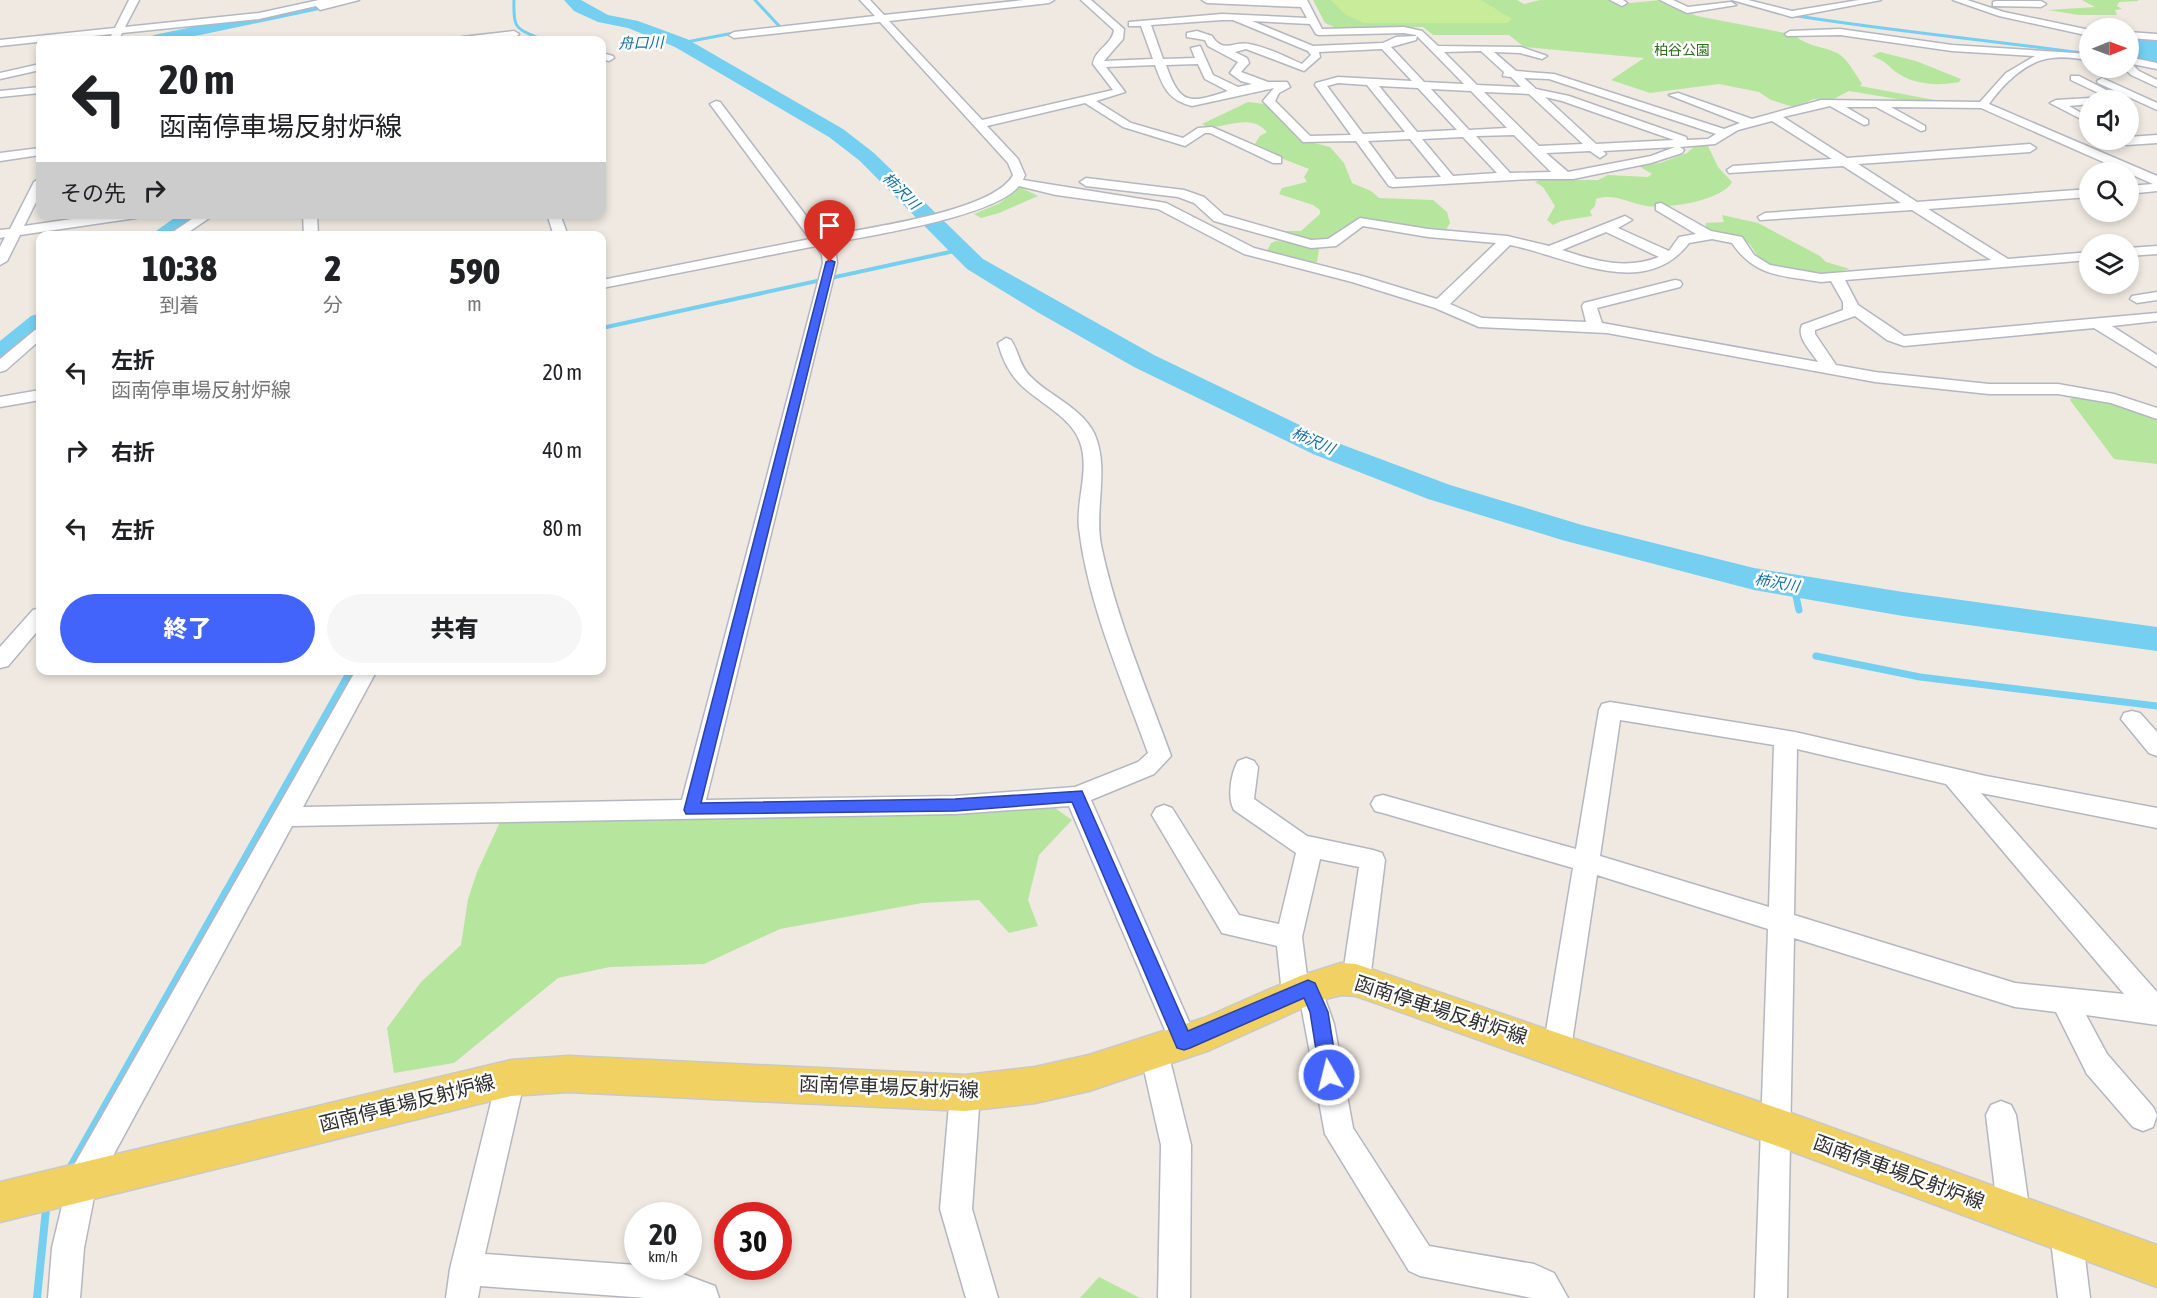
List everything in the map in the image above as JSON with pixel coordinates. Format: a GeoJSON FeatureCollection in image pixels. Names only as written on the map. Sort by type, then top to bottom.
{"type":"FeatureCollection","features":[{"type":"Feature","properties":{"kind":"main road","name":"函南停車場反射炉線"},"geometry":{"type":"LineString","coordinates":[[0,1202],[511,1078],[568,1074],[965,1093],[1035,1085],[1089,1073],[1169,1047],[1302,991],[1341,979],[1356,980],[1557,1049],[2157,1266]]}},
{"type":"Feature","properties":{"kind":"street"},"geometry":{"type":"LineString","coordinates":[[115,36],[134,0]]}},
{"type":"Feature","properties":{"kind":"street"},"geometry":{"type":"LineString","coordinates":[[64,36],[259,15],[332,0]]}},
{"type":"Feature","properties":{"kind":"street"},"geometry":{"type":"LineString","coordinates":[[199,33],[354,0]]}},
{"type":"Feature","properties":{"kind":"street"},"geometry":{"type":"LineString","coordinates":[[865,0],[1014,162],[1018,178]]}},
{"type":"Feature","properties":{"kind":"street"},"geometry":{"type":"LineString","coordinates":[[734,35],[1049,0]]}},
{"type":"Feature","properties":{"kind":"street"},"geometry":{"type":"LineString","coordinates":[[1086,0],[1117,25],[1236,18],[1311,21]]}},
{"type":"Feature","properties":{"kind":"street"},"geometry":{"type":"LineString","coordinates":[[1207,0],[1302,2],[1319,32],[1404,30],[1419,33],[1469,75],[1477,88],[1562,176]]}},
{"type":"Feature","properties":{"kind":"street"},"geometry":{"type":"LineString","coordinates":[[1665,0],[1687,10],[1734,2],[1792,14],[1846,2],[1870,0]]}},
{"type":"Feature","properties":{"kind":"street"},"geometry":{"type":"LineString","coordinates":[[1958,0],[1996,13],[2071,24],[2079,29]]}},
{"type":"Feature","properties":{"kind":"street"},"geometry":{"type":"LineString","coordinates":[[1969,4],[2039,9],[1996,13]]}},
{"type":"Feature","properties":{"kind":"street"},"geometry":{"type":"LineString","coordinates":[[1236,18],[1312,48],[1385,46],[1396,40],[1425,37]]}},
{"type":"Feature","properties":{"kind":"street"},"geometry":{"type":"LineString","coordinates":[[1184,20],[1212,80],[1237,91]]}},
{"type":"Feature","properties":{"kind":"street"},"geometry":{"type":"LineString","coordinates":[[1145,23],[1171,93],[1187,101],[1204,103],[1237,91],[1270,85],[1285,85],[1275,91],[1269,101],[1307,140],[1518,130]]}},
{"type":"Feature","properties":{"kind":"street"},"geometry":{"type":"LineString","coordinates":[[980,124],[1120,92],[1098,64],[1098,58],[1118,39],[1117,25]]}},
{"type":"Feature","properties":{"kind":"street"},"geometry":{"type":"LineString","coordinates":[[1790,34],[1840,32],[1978,54],[2079,57]]}},
{"type":"Feature","properties":{"kind":"street"},"geometry":{"type":"LineString","coordinates":[[497,36],[514,34]]}},
{"type":"Feature","properties":{"kind":"street"},"geometry":{"type":"LineString","coordinates":[[1190,35],[1209,38],[1212,44],[1244,61],[1235,73],[1237,75],[1270,85]]}},
{"type":"Feature","properties":{"kind":"street"},"geometry":{"type":"LineString","coordinates":[[2139,36],[2157,37]]}},
{"type":"Feature","properties":{"kind":"street"},"geometry":{"type":"LineString","coordinates":[[0,43],[36,39]]}},
{"type":"Feature","properties":{"kind":"street"},"geometry":{"type":"LineString","coordinates":[[1225,51],[1247,46],[1304,68],[1317,55],[1312,48]]}},
{"type":"Feature","properties":{"kind":"street"},"geometry":{"type":"LineString","coordinates":[[1385,46],[1467,133],[1516,193]]}},
{"type":"Feature","properties":{"kind":"street"},"geometry":{"type":"LineString","coordinates":[[1484,48],[1598,153]]}},
{"type":"Feature","properties":{"kind":"street"},"geometry":{"type":"LineString","coordinates":[[1438,49],[1521,50],[1542,56]]}},
{"type":"Feature","properties":{"kind":"street"},"geometry":{"type":"LineString","coordinates":[[1983,105],[2022,64],[2046,56]]}},
{"type":"Feature","properties":{"kind":"street"},"geometry":{"type":"LineString","coordinates":[[1098,64],[1202,61]]}},
{"type":"Feature","properties":{"kind":"street"},"geometry":{"type":"LineString","coordinates":[[2139,62],[2157,66]]}},
{"type":"Feature","properties":{"kind":"street"},"geometry":{"type":"LineString","coordinates":[[0,76],[36,68]]}},
{"type":"Feature","properties":{"kind":"street"},"geometry":{"type":"LineString","coordinates":[[1494,74],[1551,76],[1594,88],[1724,133]]}},
{"type":"Feature","properties":{"kind":"street"},"geometry":{"type":"LineString","coordinates":[[2139,76],[2157,84]]}},
{"type":"Feature","properties":{"kind":"street"},"geometry":{"type":"LineString","coordinates":[[2075,78],[2100,90]]}},
{"type":"Feature","properties":{"kind":"street"},"geometry":{"type":"LineString","coordinates":[[1401,196],[1320,85],[1334,80],[1545,92],[1692,143]]}},
{"type":"Feature","properties":{"kind":"street"},"geometry":{"type":"LineString","coordinates":[[2102,81],[2121,90]]}},
{"type":"Feature","properties":{"kind":"street"},"geometry":{"type":"LineString","coordinates":[[1370,82],[1460,196]]}},
{"type":"Feature","properties":{"kind":"street"},"geometry":{"type":"LineString","coordinates":[[0,94],[36,90]]}},
{"type":"Feature","properties":{"kind":"street"},"geometry":{"type":"LineString","coordinates":[[1674,94],[1754,124]]}},
{"type":"Feature","properties":{"kind":"street"},"geometry":{"type":"LineString","coordinates":[[1695,102],[1713,97]]}},
{"type":"Feature","properties":{"kind":"street"},"geometry":{"type":"LineString","coordinates":[[1086,99],[1128,125],[1185,142],[1202,130],[1212,130],[1277,160]]}},
{"type":"Feature","properties":{"kind":"street"},"geometry":{"type":"LineString","coordinates":[[2139,99],[2157,107]]}},
{"type":"Feature","properties":{"kind":"street"},"geometry":{"type":"LineString","coordinates":[[2079,101],[2056,103],[2079,115]]}},
{"type":"Feature","properties":{"kind":"street"},"geometry":{"type":"LineString","coordinates":[[1539,150],[1598,153],[1646,145],[1712,142],[1734,128],[1813,105],[1832,103],[1983,105],[2086,148],[2157,181]]}},
{"type":"Feature","properties":{"kind":"street"},"geometry":{"type":"LineString","coordinates":[[1832,103],[1864,122]]}},
{"type":"Feature","properties":{"kind":"street"},"geometry":{"type":"LineString","coordinates":[[692,810],[830,262],[829,255],[716,104]]}},
{"type":"Feature","properties":{"kind":"street"},"geometry":{"type":"LineString","coordinates":[[1877,104],[1922,128]]}},
{"type":"Feature","properties":{"kind":"street"},"geometry":{"type":"LineString","coordinates":[[1916,105],[1928,113]]}},
{"type":"Feature","properties":{"kind":"street"},"geometry":{"type":"LineString","coordinates":[[1609,113],[1646,145]]}},
{"type":"Feature","properties":{"kind":"street"},"geometry":{"type":"LineString","coordinates":[[1776,117],[2005,263]]}},
{"type":"Feature","properties":{"kind":"street"},"geometry":{"type":"LineString","coordinates":[[2139,140],[2157,139]]}},
{"type":"Feature","properties":{"kind":"street"},"geometry":{"type":"LineString","coordinates":[[1712,142],[1718,153]]}},
{"type":"Feature","properties":{"kind":"street"},"geometry":{"type":"LineString","coordinates":[[1393,183],[1504,177],[1574,177],[1602,167],[1663,158],[1692,143]]}},
{"type":"Feature","properties":{"kind":"street"},"geometry":{"type":"LineString","coordinates":[[1942,143],[1960,153]]}},
{"type":"Feature","properties":{"kind":"street"},"geometry":{"type":"LineString","coordinates":[[1901,144],[1935,168]]}},
{"type":"Feature","properties":{"kind":"street"},"geometry":{"type":"LineString","coordinates":[[1757,180],[1739,170],[2030,148]]}},
{"type":"Feature","properties":{"kind":"street"},"geometry":{"type":"LineString","coordinates":[[0,158],[36,153]]}},
{"type":"Feature","properties":{"kind":"street"},"geometry":{"type":"LineString","coordinates":[[1874,159],[1893,171]]}},
{"type":"Feature","properties":{"kind":"street"},"geometry":{"type":"LineString","coordinates":[[606,283],[818,242],[971,209],[1000,196],[1018,178],[1044,175],[1180,193],[1199,200],[1219,218],[1311,244],[1331,243],[1360,222],[1428,233],[1507,240],[1550,250],[1590,264],[1628,269],[1646,267],[1671,257],[1684,240],[1708,235],[1737,240],[1749,258],[1766,268],[1803,276],[1836,278],[2079,257]]}},
{"type":"Feature","properties":{"kind":"street"},"geometry":{"type":"LineString","coordinates":[[1018,178],[1056,191],[1161,206],[1249,251],[1357,279],[1440,305],[1479,322],[1595,326],[1875,377],[1967,387],[2058,389],[2114,399],[2157,414]]}},
{"type":"Feature","properties":{"kind":"street"},"geometry":{"type":"LineString","coordinates":[[2139,189],[2157,187]]}},
{"type":"Feature","properties":{"kind":"street"},"geometry":{"type":"LineString","coordinates":[[0,261],[36,190]]}},
{"type":"Feature","properties":{"kind":"street"},"geometry":{"type":"LineString","coordinates":[[1765,217],[2079,194]]}},
{"type":"Feature","properties":{"kind":"street"},"geometry":{"type":"LineString","coordinates":[[1661,207],[1708,235]]}},
{"type":"Feature","properties":{"kind":"street"},"geometry":{"type":"LineString","coordinates":[[0,234],[103,219]]}},
{"type":"Feature","properties":{"kind":"street"},"geometry":{"type":"LineString","coordinates":[[181,231],[201,219]]}},
{"type":"Feature","properties":{"kind":"street"},"geometry":{"type":"LineString","coordinates":[[1550,250],[1624,220]]}},
{"type":"Feature","properties":{"kind":"street"},"geometry":{"type":"LineString","coordinates":[[1606,227],[1671,257]]}},
{"type":"Feature","properties":{"kind":"street"},"geometry":{"type":"LineString","coordinates":[[1440,305],[1507,240]]}},
{"type":"Feature","properties":{"kind":"street"},"geometry":{"type":"LineString","coordinates":[[2139,251],[2157,250]]}},
{"type":"Feature","properties":{"kind":"street"},"geometry":{"type":"LineString","coordinates":[[1836,278],[1853,308],[1871,318],[1895,339],[1904,341],[2157,317]]}},
{"type":"Feature","properties":{"kind":"street"},"geometry":{"type":"LineString","coordinates":[[1595,326],[1589,306],[1675,284]]}},
{"type":"Feature","properties":{"kind":"street"},"geometry":{"type":"LineString","coordinates":[[2137,298],[2157,297]]}},
{"type":"Feature","properties":{"kind":"street"},"geometry":{"type":"LineString","coordinates":[[1830,368],[1807,334],[1807,328],[1848,314],[1853,308]]}},
{"type":"Feature","properties":{"kind":"street"},"geometry":{"type":"LineString","coordinates":[[2097,323],[2157,362]]}},
{"type":"Feature","properties":{"kind":"street"},"geometry":{"type":"LineString","coordinates":[[0,368],[36,336]]}},
{"type":"Feature","properties":{"kind":"street"},"geometry":{"type":"LineString","coordinates":[[284,817],[955,805],[1077,796],[1146,768],[1160,756],[1100,583],[1088,525],[1093,467],[1090,444],[1084,430],[1074,420],[1024,379],[1011,361],[1006,343]]}},
{"type":"Feature","properties":{"kind":"street"},"geometry":{"type":"LineString","coordinates":[[0,402],[36,396]]}},
{"type":"Feature","properties":{"kind":"street"},"geometry":{"type":"LineString","coordinates":[[0,661],[36,620]]}},
{"type":"Feature","properties":{"kind":"street"},"geometry":{"type":"LineString","coordinates":[[64,1298],[68,1248],[67,1186],[284,817],[364,675]]}},
{"type":"Feature","properties":{"kind":"street"},"geometry":{"type":"LineString","coordinates":[[1557,1049],[1610,710],[1786,739],[1953,777],[2157,818]]}},
{"type":"Feature","properties":{"kind":"street"},"geometry":{"type":"LineString","coordinates":[[2132,719],[2157,747]]}},
{"type":"Feature","properties":{"kind":"street"},"geometry":{"type":"LineString","coordinates":[[1771,1298],[1777,1127],[1779,923],[1786,739]]}},
{"type":"Feature","properties":{"kind":"street"},"geometry":{"type":"LineString","coordinates":[[1246,767],[1242,803],[1301,845],[1373,860],[1356,980]]}},
{"type":"Feature","properties":{"kind":"street"},"geometry":{"type":"LineString","coordinates":[[1953,777],[2156,1011]]}},
{"type":"Feature","properties":{"kind":"street"},"geometry":{"type":"LineString","coordinates":[[1077,796],[1169,1047],[1176,1145],[1174,1298]]}},
{"type":"Feature","properties":{"kind":"street"},"geometry":{"type":"LineString","coordinates":[[1383,804],[1587,862],[2015,995],[2156,1011]]}},
{"type":"Feature","properties":{"kind":"street"},"geometry":{"type":"LineString","coordinates":[[1164,815],[1231,925],[1289,937]]}},
{"type":"Feature","properties":{"kind":"street"},"geometry":{"type":"LineString","coordinates":[[1310,847],[1289,937],[1302,991],[1323,1032],[1335,1118],[1340,1134],[1420,1260],[1534,1280],[1542,1285],[1552,1298]]}},
{"type":"Feature","properties":{"kind":"street"},"geometry":{"type":"LineString","coordinates":[[2064,1002],[2097,1064],[2142,1117]]}},
{"type":"Feature","properties":{"kind":"street"},"geometry":{"type":"LineString","coordinates":[[511,1078],[464,1284],[663,1283],[703,1298]]}},
{"type":"Feature","properties":{"kind":"street"},"geometry":{"type":"LineString","coordinates":[[965,1093],[956,1209],[982,1298]]}},
{"type":"Feature","properties":{"kind":"street"},"geometry":{"type":"LineString","coordinates":[[2001,1115],[2014,1214]]}},
{"type":"Feature","properties":{"kind":"street"},"geometry":{"type":"LineString","coordinates":[[2066,1233],[2074,1298]]}},
{"type":"Feature","properties":{"kind":"green space","name":"柏谷公園"},"geometry":{"type":"Polygon","coordinates":[[[1313,0],[1517,0],[1524,4],[1540,0],[1609,0],[1620,4],[1661,0],[1697,16],[1795,35],[1805,42],[1834,51],[1849,64],[1862,84],[1860,86],[1940,101],[1927,104],[1849,91],[1830,101],[1814,99],[1794,107],[1771,100],[1759,92],[1719,84],[1650,93],[1611,80],[1644,58],[1524,47],[1509,35],[1433,35],[1423,27],[1339,29],[1325,23],[1313,0]]]}},
{"type":"Feature","properties":{"kind":"green space"},"geometry":{"type":"Polygon","coordinates":[[[1331,0],[1481,0],[1512,19],[1507,23],[1364,23],[1345,14],[1331,0]]]}},
{"type":"Feature","properties":{"kind":"green space"},"geometry":{"type":"Polygon","coordinates":[[[2082,0],[2138,1],[2119,2],[2117,6],[2122,9],[2115,10],[2117,15],[2079,15],[2048,10],[2095,7],[2082,0]]]}},
{"type":"Feature","properties":{"kind":"green space"},"geometry":{"type":"Polygon","coordinates":[[[1880,52],[1916,61],[1961,79],[1959,82],[1928,84],[1906,78],[1872,56],[1880,52]]]}},
{"type":"Feature","properties":{"kind":"green space"},"geometry":{"type":"Polygon","coordinates":[[[1248,102],[1265,104],[1302,140],[1330,147],[1344,163],[1352,183],[1371,191],[1379,198],[1433,200],[1447,212],[1450,223],[1446,230],[1354,221],[1333,236],[1317,241],[1276,231],[1301,231],[1320,214],[1320,210],[1313,205],[1279,194],[1282,188],[1307,182],[1304,177],[1309,169],[1253,147],[1260,136],[1267,132],[1259,126],[1242,122],[1215,127],[1202,124],[1248,102]]]}},
{"type":"Feature","properties":{"kind":"green space"},"geometry":{"type":"Polygon","coordinates":[[[1697,144],[1708,146],[1718,167],[1732,182],[1717,194],[1679,205],[1655,207],[1603,197],[1596,199],[1595,206],[1590,211],[1592,216],[1561,221],[1553,225],[1547,220],[1555,206],[1543,187],[1535,182],[1539,180],[1598,180],[1608,175],[1648,177],[1652,174],[1637,165],[1660,163],[1687,153],[1697,144]]]}},
{"type":"Feature","properties":{"kind":"green space"},"geometry":{"type":"Polygon","coordinates":[[[1020,187],[1038,196],[999,213],[981,218],[974,214],[1000,203],[1020,187]]]}},
{"type":"Feature","properties":{"kind":"green space"},"geometry":{"type":"Polygon","coordinates":[[[1722,215],[1758,223],[1820,256],[1826,262],[1850,269],[1828,273],[1806,273],[1763,265],[1750,244],[1734,235],[1705,228],[1706,223],[1724,222],[1722,215]]]}},
{"type":"Feature","properties":{"kind":"green space"},"geometry":{"type":"Polygon","coordinates":[[[1276,241],[1315,246],[1319,249],[1317,262],[1307,263],[1266,253],[1271,243],[1276,241]]]}},
{"type":"Feature","properties":{"kind":"green space"},"geometry":{"type":"Polygon","coordinates":[[[2073,396],[2115,404],[2157,421],[2157,464],[2114,459],[2070,400],[2073,396]]]}},
{"type":"Feature","properties":{"kind":"green space"},"geometry":{"type":"Polygon","coordinates":[[[1042,799],[1072,820],[1039,855],[1028,900],[1038,926],[1009,933],[979,900],[922,903],[780,929],[704,964],[610,967],[558,978],[454,1063],[394,1073],[387,1028],[421,982],[461,945],[468,899],[477,872],[501,820],[1042,799]]]}},
{"type":"Feature","properties":{"kind":"green space"},"geometry":{"type":"Polygon","coordinates":[[[1099,1277],[1140,1298],[1080,1298],[1099,1277]]]}},
{"type":"Feature","properties":{"kind":"water"},"geometry":{"type":"Polygon","coordinates":[[[2139,38],[2157,39],[2157,64],[2139,60],[2139,38]]]}},
{"type":"Feature","properties":{"kind":"waterway"},"geometry":{"type":"LineString","coordinates":[[173,36],[343,0]]}},
{"type":"Feature","properties":{"kind":"waterway"},"geometry":{"type":"LineString","coordinates":[[514,0],[514,18],[518,27],[533,36]]}},
{"type":"Feature","properties":{"kind":"waterway","name":"柿沢川"},"geometry":{"type":"LineString","coordinates":[[572,0],[580,8],[604,19],[632,24],[681,43],[836,133],[867,157],[975,264],[1048,308],[1144,361],[1324,448],[1439,492],[1573,533],[1754,579],[1903,604],[2157,639]]}},
{"type":"Feature","properties":{"kind":"waterway"},"geometry":{"type":"LineString","coordinates":[[755,0],[781,28]]}},
{"type":"Feature","properties":{"kind":"waterway"},"geometry":{"type":"LineString","coordinates":[[1791,15],[2079,53]]}},
{"type":"Feature","properties":{"kind":"waterway"},"geometry":{"type":"LineString","coordinates":[[681,43],[739,32]]}},
{"type":"Feature","properties":{"kind":"waterway","name":"舟口川"},"geometry":{"type":"LineString","coordinates":[[168,231],[189,219]]}},
{"type":"Feature","properties":{"kind":"waterway"},"geometry":{"type":"LineString","coordinates":[[606,327],[959,250]]}},
{"type":"Feature","properties":{"kind":"waterway","name":"舟口川"},"geometry":{"type":"LineString","coordinates":[[0,354],[36,324]]}},
{"type":"Feature","properties":{"kind":"waterway"},"geometry":{"type":"LineString","coordinates":[[1794,587],[1799,610]]}},
{"type":"Feature","properties":{"kind":"waterway"},"geometry":{"type":"LineString","coordinates":[[1816,656],[1920,677],[2157,706]]}},
{"type":"Feature","properties":{"kind":"waterway"},"geometry":{"type":"LineString","coordinates":[[225,893],[348,675]]}},
{"type":"Feature","properties":{"kind":"waterway"},"geometry":{"type":"LineString","coordinates":[[69,1170],[226,892]]}},
{"type":"Feature","properties":{"kind":"waterway"},"geometry":{"type":"LineString","coordinates":[[37,1298],[46,1209],[49,1204]]}},
{"type":"Feature","properties":{"kind":"route"},"geometry":{"type":"LineString","coordinates":[[830,262],[692,810],[955,805],[1077,796],[1184,1042],[1210,1033],[1308,988],[1319,1012],[1329,1075]]}}]}
